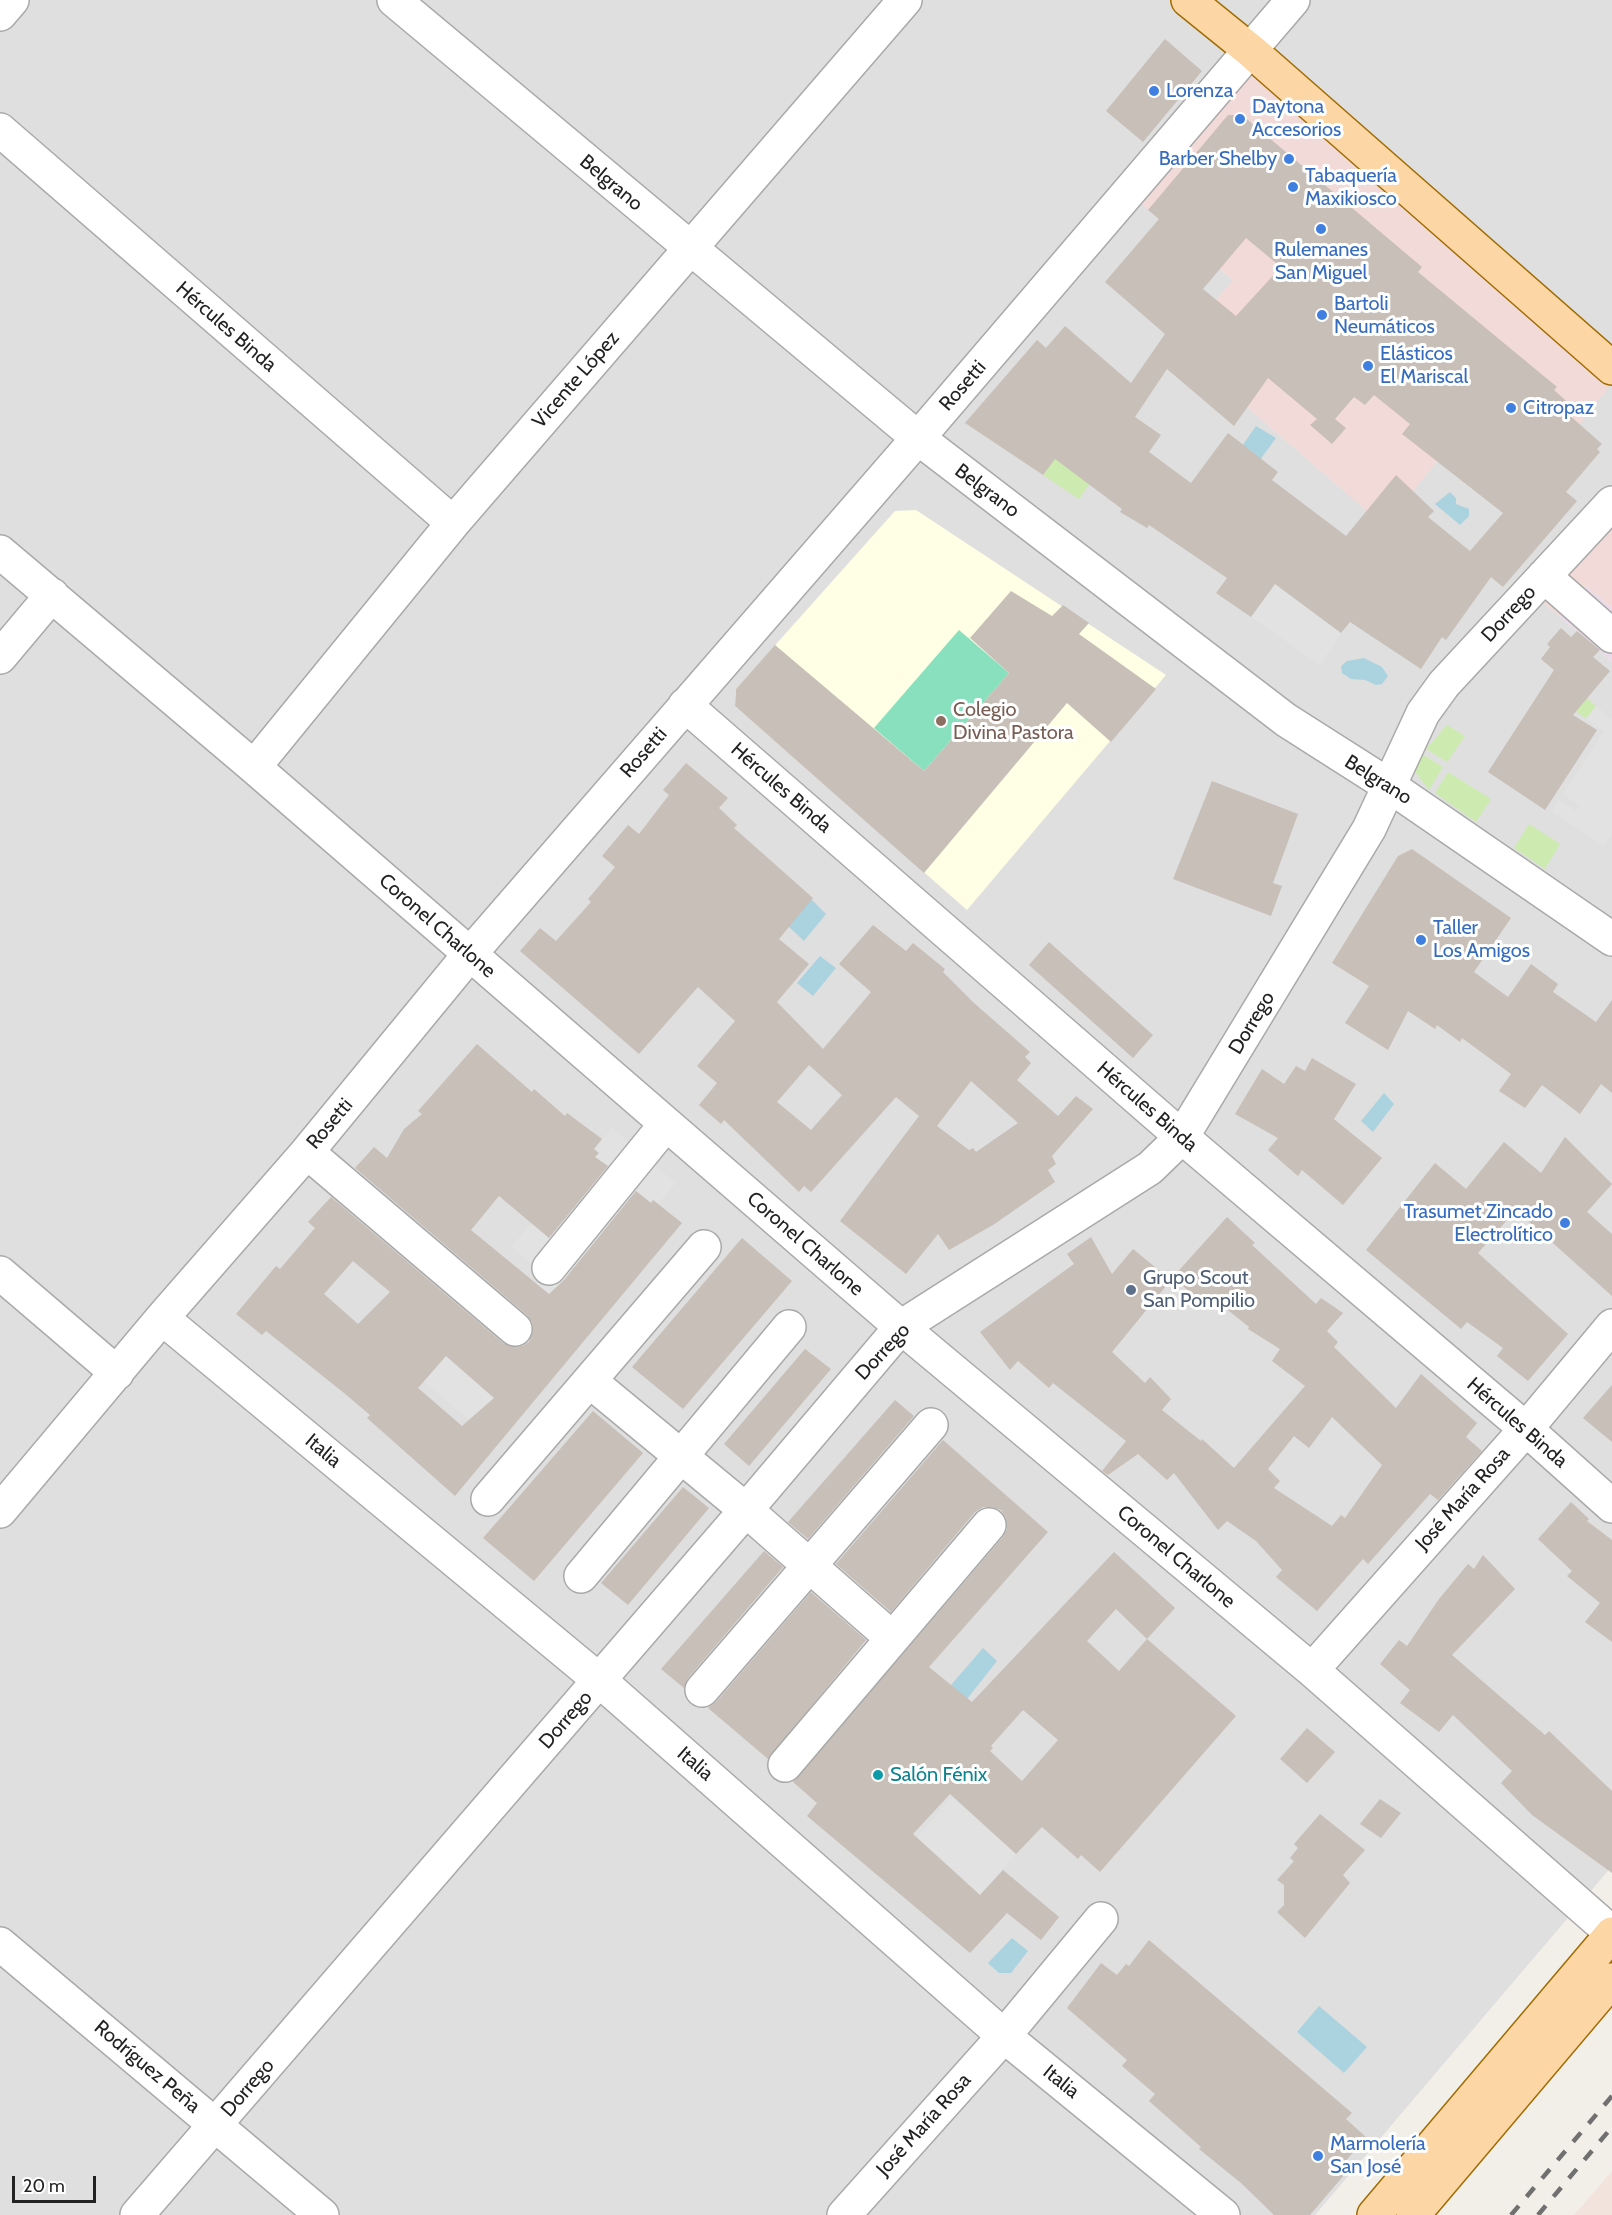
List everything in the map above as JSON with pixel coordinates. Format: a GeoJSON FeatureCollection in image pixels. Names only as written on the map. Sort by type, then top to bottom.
{"type":"FeatureCollection","features":[{"type":"Feature","properties":{"kind":"main road"},"geometry":{"type":"LineString","coordinates":[[1188,0],[1251,51],[1612,368]]}},
{"type":"Feature","properties":{"kind":"main road"},"geometry":{"type":"LineString","coordinates":[[1374,2215],[1612,1934]]}},
{"type":"Feature","properties":{"kind":"main road"},"geometry":{"type":"LineString","coordinates":[[1413,2215],[1612,1980]]}},
{"type":"Feature","properties":{"kind":"main road"},"geometry":{"type":"LineString","coordinates":[[1423,2215],[1442,2202],[1581,2048],[1604,2022],[1612,2004]]}},
{"type":"Feature","properties":{"kind":"street"},"geometry":{"type":"LineString","coordinates":[[0,14],[12,0]]}},
{"type":"Feature","properties":{"kind":"street","name":"Belgrano"},"geometry":{"type":"LineString","coordinates":[[394,0],[689,249],[918,438],[1286,720],[1388,784],[1612,939]]}},
{"type":"Feature","properties":{"kind":"street","name":"Vicente López"},"geometry":{"type":"LineString","coordinates":[[254,766],[453,523],[905,0]]}},
{"type":"Feature","properties":{"kind":"street","name":"Rosetti"},"geometry":{"type":"LineString","coordinates":[[0,1510],[162,1318],[307,1152],[469,955],[918,438],[1293,0]]}},
{"type":"Feature","properties":{"kind":"street","name":"Hércules Binda"},"geometry":{"type":"LineString","coordinates":[[0,130],[453,523]]}},
{"type":"Feature","properties":{"kind":"street","name":"Dorrego"},"geometry":{"type":"LineString","coordinates":[[137,2215],[600,1680],[901,1327],[1150,1168],[1182,1137],[1369,829],[1423,712],[1444,684],[1612,503]]}},
{"type":"Feature","properties":{"kind":"street","name":"Coronel Charlone"},"geometry":{"type":"LineString","coordinates":[[0,552],[254,766],[469,955],[901,1327],[1311,1670],[1612,1934]]}},
{"type":"Feature","properties":{"kind":"street"},"geometry":{"type":"LineString","coordinates":[[1544,576],[1612,636]]}},
{"type":"Feature","properties":{"kind":"street"},"geometry":{"type":"LineString","coordinates":[[0,657],[52,595]]}},
{"type":"Feature","properties":{"kind":"street","name":"Hércules Binda"},"geometry":{"type":"LineString","coordinates":[[685,705],[1182,1137],[1526,1429],[1612,1506]]}},
{"type":"Feature","properties":{"kind":"street"},"geometry":{"type":"LineString","coordinates":[[549,1268],[666,1124]]}},
{"type":"Feature","properties":{"kind":"street"},"geometry":{"type":"LineString","coordinates":[[307,1152],[514,1329]]}},
{"type":"Feature","properties":{"kind":"street"},"geometry":{"type":"LineString","coordinates":[[488,1499],[591,1382],[704,1247]]}},
{"type":"Feature","properties":{"kind":"street"},"geometry":{"type":"LineString","coordinates":[[0,1273],[117,1373]]}},
{"type":"Feature","properties":{"kind":"street","name":"Italia"},"geometry":{"type":"LineString","coordinates":[[162,1318],[600,1680],[1004,2036],[1223,2215]]}},
{"type":"Feature","properties":{"kind":"street","name":"José María Rosa"},"geometry":{"type":"LineString","coordinates":[[1311,1670],[1526,1429],[1612,1326]]}},
{"type":"Feature","properties":{"kind":"street"},"geometry":{"type":"LineString","coordinates":[[581,1576],[789,1327]]}},
{"type":"Feature","properties":{"kind":"street"},"geometry":{"type":"LineString","coordinates":[[591,1382],[812,1566],[892,1638]]}},
{"type":"Feature","properties":{"kind":"street"},"geometry":{"type":"LineString","coordinates":[[702,1690],[812,1566],[931,1425]]}},
{"type":"Feature","properties":{"kind":"street"},"geometry":{"type":"LineString","coordinates":[[785,1765],[990,1525]]}},
{"type":"Feature","properties":{"kind":"street","name":"José María Rosa"},"geometry":{"type":"LineString","coordinates":[[844,2215],[1004,2036],[1101,1918]]}},
{"type":"Feature","properties":{"kind":"street","name":"Rodríguez Peña"},"geometry":{"type":"LineString","coordinates":[[0,1944],[322,2215]]}},
{"type":"Feature","properties":{"kind":"shaded area"},"geometry":{"type":"Polygon","coordinates":[[[0,0],[1188,0],[1250,52],[1129,193],[1233,280],[1215,379],[1349,495],[1412,490],[1440,458],[1612,383],[1612,503],[1530,591],[1612,662],[1612,1866],[1315,2215],[0,2215],[0,0]]]}},
{"type":"Feature","properties":{"kind":"shaded area"},"geometry":{"type":"Polygon","coordinates":[[[1190,0],[1612,0],[1612,366],[1190,0]]]}},
{"type":"Feature","properties":{"kind":"shaded area"},"geometry":{"type":"Polygon","coordinates":[[[1251,52],[1612,383],[1579,425],[1440,458],[1384,526],[1215,379],[1205,313],[1233,280],[1129,194],[1251,52]]]}},
{"type":"Feature","properties":{"kind":"shaded area"},"geometry":{"type":"Polygon","coordinates":[[[1612,503],[1612,608],[1586,586],[1560,617],[1530,591],[1612,503]]]}},
{"type":"Feature","properties":{"kind":"shaded area","name":"Colegio Divina Pastora"},"geometry":{"type":"Polygon","coordinates":[[[916,510],[1166,675],[967,910],[735,706],[736,689],[895,511],[916,510]]]}},
{"type":"Feature","properties":{"kind":"shaded area"},"geometry":{"type":"Polygon","coordinates":[[[1275,584],[1341,633],[1320,665],[1251,617],[1275,584]]]}},
{"type":"Feature","properties":{"kind":"shaded area"},"geometry":{"type":"Polygon","coordinates":[[[1586,586],[1612,608],[1612,662],[1560,617],[1586,586]]]}},
{"type":"Feature","properties":{"kind":"shaded area"},"geometry":{"type":"Polygon","coordinates":[[[1596,706],[1612,719],[1612,834],[1604,846],[1552,812],[1559,800],[1576,811],[1579,806],[1563,794],[1604,732],[1586,719],[1596,706]]]}},
{"type":"Feature","properties":{"kind":"shaded area"},"geometry":{"type":"Polygon","coordinates":[[[612,1128],[676,1183],[658,1204],[653,1200],[651,1203],[633,1188],[574,1258],[577,1261],[570,1269],[589,1286],[473,1423],[409,1369],[430,1343],[464,1372],[544,1275],[511,1247],[531,1223],[554,1241],[614,1171],[595,1157],[598,1153],[594,1149],[612,1128]]]}},
{"type":"Feature","properties":{"kind":"shaded area"},"geometry":{"type":"Polygon","coordinates":[[[952,1796],[1016,1854],[980,1895],[917,1838],[952,1796]]]}},
{"type":"Feature","properties":{"kind":"shaded area"},"geometry":{"type":"Polygon","coordinates":[[[1612,2171],[1612,2215],[1574,2215],[1612,2171]]]}},
{"type":"Feature","properties":{"kind":"green space"},"geometry":{"type":"Polygon","coordinates":[[[1100,394],[1133,421],[1079,499],[1043,475],[1100,394]]]}},
{"type":"Feature","properties":{"kind":"green space"},"geometry":{"type":"Polygon","coordinates":[[[959,630],[1009,673],[924,771],[874,728],[959,630]]]}},
{"type":"Feature","properties":{"kind":"green space"},"geometry":{"type":"Polygon","coordinates":[[[1567,681],[1596,706],[1586,719],[1556,696],[1567,681]]]}},
{"type":"Feature","properties":{"kind":"green space"},"geometry":{"type":"Polygon","coordinates":[[[1447,725],[1465,736],[1447,762],[1426,749],[1447,725]]]}},
{"type":"Feature","properties":{"kind":"green space"},"geometry":{"type":"Polygon","coordinates":[[[1422,754],[1443,767],[1429,790],[1416,773],[1416,766],[1422,754]]]}},
{"type":"Feature","properties":{"kind":"green space"},"geometry":{"type":"Polygon","coordinates":[[[1448,772],[1491,799],[1476,822],[1435,793],[1448,772]]]}},
{"type":"Feature","properties":{"kind":"green space"},"geometry":{"type":"Polygon","coordinates":[[[1529,824],[1560,844],[1545,869],[1514,848],[1529,824]]]}},
{"type":"Feature","properties":{"kind":"water"},"geometry":{"type":"Polygon","coordinates":[[[1256,426],[1276,438],[1251,472],[1233,459],[1256,426]]]}},
{"type":"Feature","properties":{"kind":"water"},"geometry":{"type":"Polygon","coordinates":[[[1450,492],[1456,498],[1456,504],[1469,509],[1469,516],[1460,525],[1435,504],[1450,492]]]}},
{"type":"Feature","properties":{"kind":"water"},"geometry":{"type":"Polygon","coordinates":[[[1364,658],[1382,667],[1388,676],[1382,684],[1376,685],[1365,680],[1351,679],[1342,673],[1341,666],[1347,661],[1364,658]]]}},
{"type":"Feature","properties":{"kind":"water"},"geometry":{"type":"Polygon","coordinates":[[[811,899],[826,914],[804,941],[788,926],[811,899]]]}},
{"type":"Feature","properties":{"kind":"water"},"geometry":{"type":"Polygon","coordinates":[[[820,956],[836,968],[813,996],[797,983],[820,956]]]}},
{"type":"Feature","properties":{"kind":"water"},"geometry":{"type":"Polygon","coordinates":[[[1384,1093],[1394,1104],[1373,1132],[1361,1121],[1384,1093]]]}},
{"type":"Feature","properties":{"kind":"water"},"geometry":{"type":"Polygon","coordinates":[[[983,1648],[997,1661],[967,1699],[951,1685],[983,1648]]]}},
{"type":"Feature","properties":{"kind":"water"},"geometry":{"type":"Polygon","coordinates":[[[1012,1938],[1028,1951],[1011,1973],[999,1973],[988,1963],[1012,1938]]]}},
{"type":"Feature","properties":{"kind":"water"},"geometry":{"type":"Polygon","coordinates":[[[1319,2006],[1367,2047],[1344,2073],[1297,2032],[1319,2006]]]}},
{"type":"Feature","properties":{"kind":"building","name":"Lorenza"},"geometry":{"type":"Polygon","coordinates":[[[1165,39],[1202,71],[1143,142],[1106,111],[1165,39]]]}},
{"type":"Feature","properties":{"kind":"building"},"geometry":{"type":"Polygon","coordinates":[[[1228,115],[1242,115],[1422,267],[1418,272],[1557,387],[1554,390],[1573,407],[1568,414],[1602,444],[1597,449],[1600,452],[1566,492],[1577,501],[1503,587],[1491,577],[1446,640],[1442,637],[1421,669],[1350,622],[1341,633],[1275,584],[1251,617],[1216,593],[1227,578],[1149,525],[1147,528],[1120,512],[1122,509],[1055,459],[1043,475],[965,423],[1037,340],[1046,348],[1065,326],[1131,383],[1165,334],[1105,282],[1159,219],[1148,210],[1228,115]],[[1246,238],[1203,289],[1236,316],[1281,267],[1246,238]],[[1167,369],[1135,417],[1161,435],[1149,452],[1191,483],[1228,433],[1278,472],[1272,480],[1346,536],[1396,475],[1434,511],[1428,517],[1470,551],[1503,513],[1402,434],[1410,424],[1374,395],[1365,405],[1354,397],[1335,419],[1346,428],[1332,444],[1310,425],[1317,419],[1268,378],[1234,426],[1167,369]]]}},
{"type":"Feature","properties":{"kind":"building"},"geometry":{"type":"Polygon","coordinates":[[[1011,591],[1052,616],[1063,605],[1089,623],[1079,634],[1156,689],[1111,742],[1067,703],[924,873],[735,706],[736,689],[775,645],[924,771],[1009,673],[970,638],[1011,591]]]}},
{"type":"Feature","properties":{"kind":"building"},"geometry":{"type":"Polygon","coordinates":[[[1561,628],[1571,637],[1577,631],[1600,650],[1593,657],[1610,671],[1573,715],[1597,730],[1545,810],[1488,772],[1554,670],[1541,659],[1550,647],[1547,644],[1561,628]]]}},
{"type":"Feature","properties":{"kind":"building"},"geometry":{"type":"Polygon","coordinates":[[[686,763],[728,798],[719,808],[737,825],[734,828],[813,898],[779,939],[809,964],[777,1002],[823,1049],[871,992],[839,964],[873,925],[906,951],[913,943],[945,969],[943,972],[974,1003],[1030,1052],[1025,1057],[1031,1063],[1017,1080],[1058,1116],[1076,1096],[1093,1109],[1052,1156],[1056,1164],[1048,1170],[1055,1182],[993,1225],[949,1250],[938,1234],[906,1274],[840,1221],[919,1116],[896,1097],[811,1192],[804,1186],[799,1192],[724,1120],[721,1124],[699,1105],[717,1083],[697,1066],[735,1021],[698,987],[639,1054],[520,951],[540,928],[556,941],[591,902],[588,899],[615,867],[602,856],[628,825],[639,834],[669,795],[663,790],[686,763]],[[809,1065],[777,1102],[811,1130],[842,1095],[809,1065]],[[971,1081],[937,1126],[969,1150],[973,1148],[976,1152],[1018,1123],[971,1081]]]}},
{"type":"Feature","properties":{"kind":"building"},"geometry":{"type":"Polygon","coordinates":[[[1212,781],[1298,814],[1273,883],[1282,886],[1271,916],[1173,879],[1212,781]]]}},
{"type":"Feature","properties":{"kind":"building"},"geometry":{"type":"Polygon","coordinates":[[[1412,849],[1511,918],[1474,972],[1508,997],[1531,964],[1558,984],[1553,992],[1596,1022],[1612,1000],[1612,1093],[1601,1084],[1580,1114],[1542,1085],[1525,1108],[1499,1091],[1511,1074],[1462,1038],[1460,1042],[1437,1025],[1435,1029],[1408,1011],[1388,1050],[1345,1023],[1369,986],[1332,963],[1398,856],[1412,849]]]}},
{"type":"Feature","properties":{"kind":"building"},"geometry":{"type":"Polygon","coordinates":[[[1049,942],[1153,1035],[1133,1058],[1029,965],[1049,942]]]}},
{"type":"Feature","properties":{"kind":"building"},"geometry":{"type":"Polygon","coordinates":[[[477,1044],[532,1092],[534,1089],[565,1116],[567,1113],[602,1139],[594,1149],[599,1153],[595,1157],[608,1166],[549,1238],[499,1196],[471,1230],[549,1294],[564,1280],[636,1191],[651,1203],[653,1200],[682,1223],[455,1496],[367,1418],[370,1415],[344,1393],[266,1331],[262,1335],[236,1314],[276,1266],[280,1269],[315,1228],[308,1222],[331,1197],[503,1343],[512,1347],[522,1346],[529,1342],[533,1332],[532,1322],[527,1315],[355,1168],[374,1147],[387,1158],[404,1129],[422,1114],[418,1111],[477,1044]],[[353,1261],[324,1294],[358,1324],[390,1292],[353,1261]],[[446,1356],[418,1388],[462,1426],[494,1398],[446,1356]]]}},
{"type":"Feature","properties":{"kind":"building"},"geometry":{"type":"Polygon","coordinates":[[[1312,1058],[1356,1084],[1334,1119],[1382,1158],[1343,1205],[1302,1170],[1298,1176],[1268,1150],[1278,1138],[1235,1114],[1262,1069],[1284,1084],[1296,1066],[1305,1071],[1312,1058]]]}},
{"type":"Feature","properties":{"kind":"building"},"geometry":{"type":"Polygon","coordinates":[[[1565,1137],[1612,1184],[1587,1212],[1612,1234],[1612,1296],[1516,1210],[1478,1253],[1568,1334],[1528,1381],[1497,1356],[1503,1348],[1467,1322],[1461,1329],[1366,1250],[1435,1163],[1466,1189],[1504,1142],[1541,1173],[1565,1137]]]}},
{"type":"Feature","properties":{"kind":"building"},"geometry":{"type":"Polygon","coordinates":[[[1227,1217],[1255,1243],[1252,1245],[1316,1304],[1321,1298],[1343,1313],[1327,1331],[1338,1342],[1334,1347],[1396,1408],[1421,1374],[1477,1423],[1466,1437],[1482,1451],[1438,1500],[1430,1494],[1368,1564],[1363,1559],[1317,1611],[1276,1577],[1282,1570],[1256,1541],[1227,1521],[1218,1530],[1174,1473],[1167,1480],[1138,1454],[1108,1475],[1102,1471],[1126,1441],[1053,1383],[1049,1388],[1018,1361],[1010,1370],[980,1332],[1074,1264],[1067,1254],[1091,1237],[1112,1274],[1133,1249],[1171,1280],[1112,1352],[1145,1383],[1150,1377],[1171,1399],[1162,1410],[1201,1441],[1202,1439],[1234,1468],[1305,1386],[1272,1361],[1280,1349],[1248,1329],[1249,1327],[1209,1295],[1202,1303],[1173,1277],[1227,1217]],[[1332,1417],[1309,1448],[1294,1436],[1268,1469],[1280,1481],[1274,1488],[1332,1526],[1341,1515],[1345,1518],[1382,1465],[1332,1417]]]}},
{"type":"Feature","properties":{"kind":"building"},"geometry":{"type":"Polygon","coordinates":[[[742,1238],[792,1281],[683,1409],[632,1367],[742,1238]]]}},
{"type":"Feature","properties":{"kind":"building"},"geometry":{"type":"Polygon","coordinates":[[[805,1349],[831,1369],[749,1466],[724,1444],[805,1349]]]}},
{"type":"Feature","properties":{"kind":"building"},"geometry":{"type":"Polygon","coordinates":[[[1612,1385],[1612,1442],[1583,1418],[1612,1385]]]}},
{"type":"Feature","properties":{"kind":"building"},"geometry":{"type":"Polygon","coordinates":[[[895,1400],[914,1416],[808,1539],[788,1522],[895,1400]]]}},
{"type":"Feature","properties":{"kind":"building"},"geometry":{"type":"Polygon","coordinates":[[[593,1411],[643,1453],[534,1581],[483,1538],[593,1411]]]}},
{"type":"Feature","properties":{"kind":"building"},"geometry":{"type":"Polygon","coordinates":[[[943,1440],[1048,1532],[929,1667],[972,1702],[1114,1552],[1175,1608],[1147,1639],[1236,1716],[1100,1872],[1081,1855],[1078,1859],[1042,1827],[1016,1854],[950,1794],[913,1834],[980,1895],[1003,1870],[1059,1917],[1041,1940],[1007,1913],[970,1953],[807,1816],[817,1803],[793,1782],[1003,1537],[1007,1529],[1006,1518],[1001,1510],[992,1507],[983,1507],[975,1512],[891,1612],[836,1564],[943,1440]],[[1116,1609],[1087,1641],[1119,1671],[1147,1639],[1116,1609]],[[1023,1710],[991,1746],[993,1748],[990,1751],[1022,1781],[1058,1740],[1023,1710]]]}},
{"type":"Feature","properties":{"kind":"building"},"geometry":{"type":"Polygon","coordinates":[[[683,1487],[709,1508],[628,1605],[601,1583],[683,1487]]]}},
{"type":"Feature","properties":{"kind":"building"},"geometry":{"type":"Polygon","coordinates":[[[1571,1502],[1589,1519],[1587,1521],[1612,1540],[1612,1642],[1585,1622],[1600,1603],[1567,1576],[1572,1571],[1538,1539],[1571,1502]]]}},
{"type":"Feature","properties":{"kind":"building"},"geometry":{"type":"Polygon","coordinates":[[[764,1551],[783,1567],[688,1678],[684,1688],[661,1669],[764,1551]]]}},
{"type":"Feature","properties":{"kind":"building"},"geometry":{"type":"Polygon","coordinates":[[[1483,1555],[1515,1589],[1452,1655],[1545,1735],[1549,1731],[1612,1791],[1612,1873],[1532,1815],[1501,1783],[1512,1771],[1453,1715],[1439,1732],[1400,1703],[1410,1690],[1380,1664],[1399,1640],[1407,1646],[1439,1599],[1468,1564],[1474,1569],[1483,1555]]]}},
{"type":"Feature","properties":{"kind":"building"},"geometry":{"type":"Polygon","coordinates":[[[811,1592],[866,1640],[768,1759],[708,1708],[716,1702],[811,1592]]]}},
{"type":"Feature","properties":{"kind":"building"},"geometry":{"type":"Polygon","coordinates":[[[1307,1728],[1335,1752],[1307,1783],[1280,1759],[1307,1728]]]}},
{"type":"Feature","properties":{"kind":"building"},"geometry":{"type":"Polygon","coordinates":[[[1380,1799],[1401,1813],[1381,1838],[1360,1824],[1380,1799]]]}},
{"type":"Feature","properties":{"kind":"building"},"geometry":{"type":"Polygon","coordinates":[[[1320,1814],[1365,1850],[1343,1875],[1350,1883],[1305,1938],[1277,1912],[1284,1905],[1284,1885],[1277,1880],[1294,1861],[1290,1858],[1298,1848],[1294,1844],[1320,1814]]]}},
{"type":"Feature","properties":{"kind":"building"},"geometry":{"type":"Polygon","coordinates":[[[1149,1940],[1352,2113],[1346,2119],[1366,2137],[1344,2163],[1350,2168],[1310,2215],[1274,2215],[1149,2101],[1155,2094],[1122,2066],[1127,2060],[1067,2008],[1101,1963],[1117,1975],[1126,1964],[1129,1966],[1149,1940]]]}},
{"type":"Feature","properties":{"kind":"railway"},"geometry":{"type":"LineString","coordinates":[[1511,2215],[1612,2096]]}},
{"type":"Feature","properties":{"kind":"railway"},"geometry":{"type":"LineString","coordinates":[[1538,2215],[1612,2127]]}},
{"type":"Feature","properties":{"kind":"place","name":"Lorenza"},"geometry":{"type":"Point","coordinates":[1154,91]}},
{"type":"Feature","properties":{"kind":"place","name":"Daytona Accesorios"},"geometry":{"type":"Point","coordinates":[1240,119]}},
{"type":"Feature","properties":{"kind":"place","name":"Barber Shelby"},"geometry":{"type":"Point","coordinates":[1289,159]}},
{"type":"Feature","properties":{"kind":"place","name":"Tabaquería Maxikiosco"},"geometry":{"type":"Point","coordinates":[1293,187]}},
{"type":"Feature","properties":{"kind":"place","name":"Rulemanes San Miguel"},"geometry":{"type":"Point","coordinates":[1321,229]}},
{"type":"Feature","properties":{"kind":"place","name":"Bartoli Neumáticos"},"geometry":{"type":"Point","coordinates":[1322,315]}},
{"type":"Feature","properties":{"kind":"place","name":"Elásticos El Mariscal"},"geometry":{"type":"Point","coordinates":[1368,366]}},
{"type":"Feature","properties":{"kind":"place","name":"Citropaz"},"geometry":{"type":"Point","coordinates":[1511,408]}},
{"type":"Feature","properties":{"kind":"place","name":"Colegio Divina Pastora"},"geometry":{"type":"Point","coordinates":[941,721]}},
{"type":"Feature","properties":{"kind":"place","name":"Taller Los Amigos"},"geometry":{"type":"Point","coordinates":[1421,940]}},
{"type":"Feature","properties":{"kind":"place","name":"Trasumet Zincado Electrolítico"},"geometry":{"type":"Point","coordinates":[1565,1223]}},
{"type":"Feature","properties":{"kind":"place","name":"Grupo Scout San Pompilio"},"geometry":{"type":"Point","coordinates":[1131,1290]}},
{"type":"Feature","properties":{"kind":"place","name":"Salón Fénix"},"geometry":{"type":"Point","coordinates":[878,1775]}},
{"type":"Feature","properties":{"kind":"place","name":"Marmolería San José"},"geometry":{"type":"Point","coordinates":[1318,2156]}}]}
